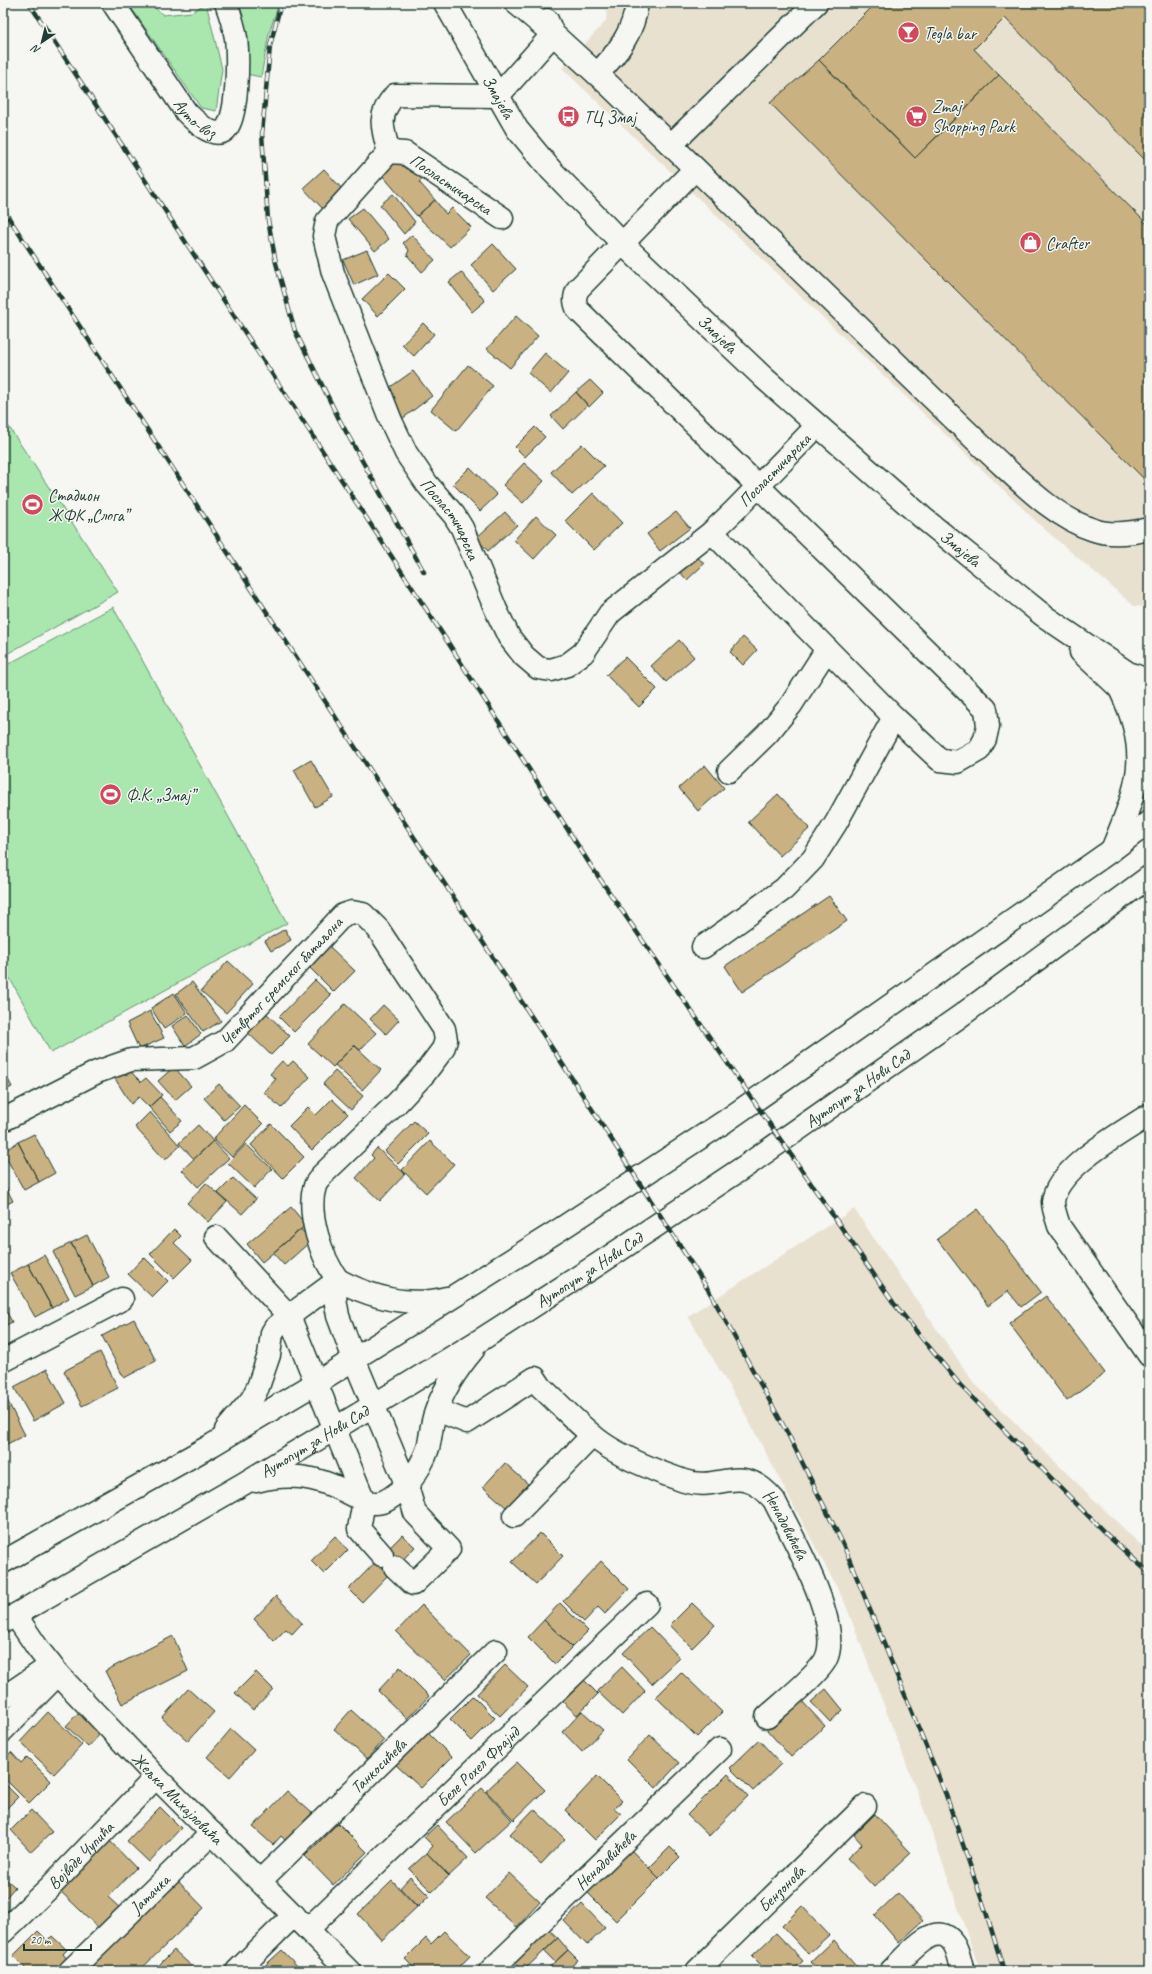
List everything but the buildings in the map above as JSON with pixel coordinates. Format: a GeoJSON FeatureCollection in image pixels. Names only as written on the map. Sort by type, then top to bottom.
{"type":"FeatureCollection","features":[{"type":"Feature","properties":{"kind":"street","name":"Ауто-воз"},"geometry":{"type":"LineString","coordinates":[[113,3],[186,112],[202,126],[217,133],[223,132],[228,128],[232,119],[236,85],[236,37],[226,3]]}},
{"type":"Feature","properties":{"kind":"street","name":"Змајева"},"geometry":{"type":"LineString","coordinates":[[445,3],[517,129],[534,151],[575,196],[623,244],[818,426],[923,518],[1044,616],[1138,684],[1149,716]]}},
{"type":"Feature","properties":{"kind":"street"},"geometry":{"type":"LineString","coordinates":[[516,3],[597,74],[987,451],[1050,505],[1066,518],[1095,531],[1122,533],[1149,529]]}},
{"type":"Feature","properties":{"kind":"street"},"geometry":{"type":"LineString","coordinates":[[538,3],[553,34]]}},
{"type":"Feature","properties":{"kind":"street"},"geometry":{"type":"LineString","coordinates":[[597,74],[615,56],[624,42],[631,28],[636,3]]}},
{"type":"Feature","properties":{"kind":"street"},"geometry":{"type":"LineString","coordinates":[[671,145],[816,3]]}},
{"type":"Feature","properties":{"kind":"street"},"geometry":{"type":"LineString","coordinates":[[389,152],[384,133],[382,115],[388,103],[395,95],[498,96],[553,34]]}},
{"type":"Feature","properties":{"kind":"street","name":"Посластичарска"},"geometry":{"type":"LineString","coordinates":[[502,218],[405,153],[389,152],[327,221],[324,236],[333,273],[391,421],[406,453],[427,484],[454,515],[462,528],[496,610],[509,636],[524,656],[538,668],[551,670],[567,665],[583,653],[610,613],[712,532],[758,488],[818,426]]}},
{"type":"Feature","properties":{"kind":"street"},"geometry":{"type":"LineString","coordinates":[[695,169],[578,289],[574,297],[578,310],[758,488],[986,709],[988,726],[985,739],[979,750],[958,762],[940,760],[894,717],[712,532]]}},
{"type":"Feature","properties":{"kind":"street"},"geometry":{"type":"LineString","coordinates":[[729,771],[767,734],[791,705],[827,650]]}},
{"type":"Feature","properties":{"kind":"street"},"geometry":{"type":"LineString","coordinates":[[1112,850],[1136,788],[1141,761],[1141,750],[1134,719],[1138,684]]}},
{"type":"Feature","properties":{"kind":"street"},"geometry":{"type":"LineString","coordinates":[[702,947],[784,889],[813,858],[836,823],[894,717]]}},
{"type":"Feature","properties":{"kind":"street"},"geometry":{"type":"LineString","coordinates":[[3,1562],[212,1446],[455,1296],[724,1122],[1112,850],[1149,822]]}},
{"type":"Feature","properties":{"kind":"street","name":"Аутопут за Нови Сад"},"geometry":{"type":"LineString","coordinates":[[9,1619],[244,1484],[482,1339],[750,1163],[959,1017],[1149,877]]}},
{"type":"Feature","properties":{"kind":"street","name":"Четвртог сремског батаљона"},"geometry":{"type":"LineString","coordinates":[[3,1120],[97,1072],[131,1060],[194,1058],[201,1055],[225,1041],[343,915],[352,912],[363,914],[378,929],[436,1016],[444,1029],[446,1040],[443,1049],[425,1073],[397,1104],[322,1175],[315,1186],[314,1220],[322,1253],[329,1269],[338,1280]]}},
{"type":"Feature","properties":{"kind":"street"},"geometry":{"type":"LineString","coordinates":[[1149,1115],[1073,1167],[1060,1182],[1053,1202],[1059,1226],[1149,1355]]}},
{"type":"Feature","properties":{"kind":"street"},"geometry":{"type":"LineString","coordinates":[[216,1237],[289,1316],[336,1428],[364,1500],[359,1529],[413,1584],[449,1549],[415,1513],[407,1486],[354,1359],[338,1316],[335,1298],[338,1280]]}},
{"type":"Feature","properties":{"kind":"street"},"geometry":{"type":"LineString","coordinates":[[338,1280],[355,1289],[395,1301],[434,1301],[455,1296]]}},
{"type":"Feature","properties":{"kind":"street"},"geometry":{"type":"LineString","coordinates":[[212,1446],[252,1399],[270,1355],[272,1333],[275,1328],[338,1280]]}},
{"type":"Feature","properties":{"kind":"street"},"geometry":{"type":"LineString","coordinates":[[3,1361],[122,1299]]}},
{"type":"Feature","properties":{"kind":"street"},"geometry":{"type":"LineString","coordinates":[[244,1484],[274,1476],[300,1477],[321,1480],[374,1504],[386,1502],[407,1486],[423,1461],[437,1410],[459,1368],[482,1339]]}},
{"type":"Feature","properties":{"kind":"street","name":"Ненадовићева"},"geometry":{"type":"LineString","coordinates":[[437,1410],[467,1422],[535,1378],[541,1387],[592,1436],[646,1466],[685,1481],[698,1484],[726,1480],[745,1480],[755,1482],[764,1489],[774,1500],[818,1593],[825,1611],[830,1646],[826,1660],[817,1671],[767,1717]]}},
{"type":"Feature","properties":{"kind":"street"},"geometry":{"type":"LineString","coordinates":[[514,1516],[592,1436]]}},
{"type":"Feature","properties":{"kind":"street","name":"Беле Рохел Фрајнд"},"geometry":{"type":"LineString","coordinates":[[237,1971],[301,1922],[647,1604]]}},
{"type":"Feature","properties":{"kind":"street","name":"Жељка Михајловића"},"geometry":{"type":"LineString","coordinates":[[9,1619],[156,1777],[350,1971]]}},
{"type":"Feature","properties":{"kind":"street","name":"Танкосићева"},"geometry":{"type":"LineString","coordinates":[[260,1881],[496,1651]]}},
{"type":"Feature","properties":{"kind":"street"},"geometry":{"type":"LineString","coordinates":[[3,1698],[44,1670],[54,1669]]}},
{"type":"Feature","properties":{"kind":"street"},"geometry":{"type":"LineString","coordinates":[[3,1730],[54,1669]]}},
{"type":"Feature","properties":{"kind":"street","name":"Ненадовићева"},"geometry":{"type":"LineString","coordinates":[[490,1971],[720,1749]]}},
{"type":"Feature","properties":{"kind":"street","name":"Војводе Чупића"},"geometry":{"type":"LineString","coordinates":[[3,1932],[50,1887],[156,1777]]}},
{"type":"Feature","properties":{"kind":"street","name":"Бензонова"},"geometry":{"type":"LineString","coordinates":[[697,1971],[865,1806]]}},
{"type":"Feature","properties":{"kind":"street","name":"Јатачка"},"geometry":{"type":"LineString","coordinates":[[70,1971],[212,1833]]}},
{"type":"Feature","properties":{"kind":"street"},"geometry":{"type":"LineString","coordinates":[[891,1971],[926,1938],[936,1934],[945,1936],[954,1944],[963,1971]]}},
{"type":"Feature","properties":{"kind":"shaded area","name":"Zmaj Shopping Park"},"geometry":{"type":"Polygon","coordinates":[[[607,3],[1149,3],[1149,607],[1134,606],[1042,527],[562,68],[606,21],[607,3]]]}},
{"type":"Feature","properties":{"kind":"shaded area"},"geometry":{"type":"Polygon","coordinates":[[[854,1209],[974,1383],[1149,1553],[1149,1971],[980,1971],[927,1818],[845,1603],[743,1410],[688,1316],[854,1209]]]}},
{"type":"Feature","properties":{"kind":"green space"},"geometry":{"type":"Polygon","coordinates":[[[138,3],[150,3],[163,15],[192,12],[206,3],[222,69],[216,111],[201,108],[132,9],[138,3]]]}},
{"type":"Feature","properties":{"kind":"green space"},"geometry":{"type":"Polygon","coordinates":[[[233,3],[279,3],[269,33],[261,77],[246,74],[233,3]]]}},
{"type":"Feature","properties":{"kind":"green space","name":"Стадион ЖФК „Слога”"},"geometry":{"type":"Polygon","coordinates":[[[3,418],[118,592],[3,656],[3,418]]]}},
{"type":"Feature","properties":{"kind":"green space","name":"Ф.К. „Змај”"},"geometry":{"type":"Polygon","coordinates":[[[113,607],[287,923],[51,1053],[3,966],[3,667],[113,607]]]}},
{"type":"Feature","properties":{"kind":"railway"},"geometry":{"type":"LineString","coordinates":[[29,3],[449,644],[591,866],[895,1305],[960,1385],[1106,1534],[1149,1573]]}},
{"type":"Feature","properties":{"kind":"railway"},"geometry":{"type":"LineString","coordinates":[[281,3],[270,46],[262,134],[268,220],[276,263],[295,331],[339,419],[424,572]]}},
{"type":"Feature","properties":{"kind":"railway"},"geometry":{"type":"LineString","coordinates":[[3,209],[588,1103],[709,1291],[788,1434],[843,1544],[946,1795],[986,1912],[1004,1971]]}},
{"type":"Feature","properties":{"kind":"place","name":"Tegla bar"},"geometry":{"type":"Point","coordinates":[909,33]}},
{"type":"Feature","properties":{"kind":"place","name":"Zmaj Shopping Park"},"geometry":{"type":"Point","coordinates":[916,116]}},
{"type":"Feature","properties":{"kind":"place","name":"ТЦ Змај"},"geometry":{"type":"Point","coordinates":[568,117]}},
{"type":"Feature","properties":{"kind":"place","name":"Crafter"},"geometry":{"type":"Point","coordinates":[1031,243]}},
{"type":"Feature","properties":{"kind":"place","name":"Стадион ЖФК „Слога”"},"geometry":{"type":"Point","coordinates":[32,505]}},
{"type":"Feature","properties":{"kind":"place","name":"Ф.К. „Змај”"},"geometry":{"type":"Point","coordinates":[110,795]}}]}
